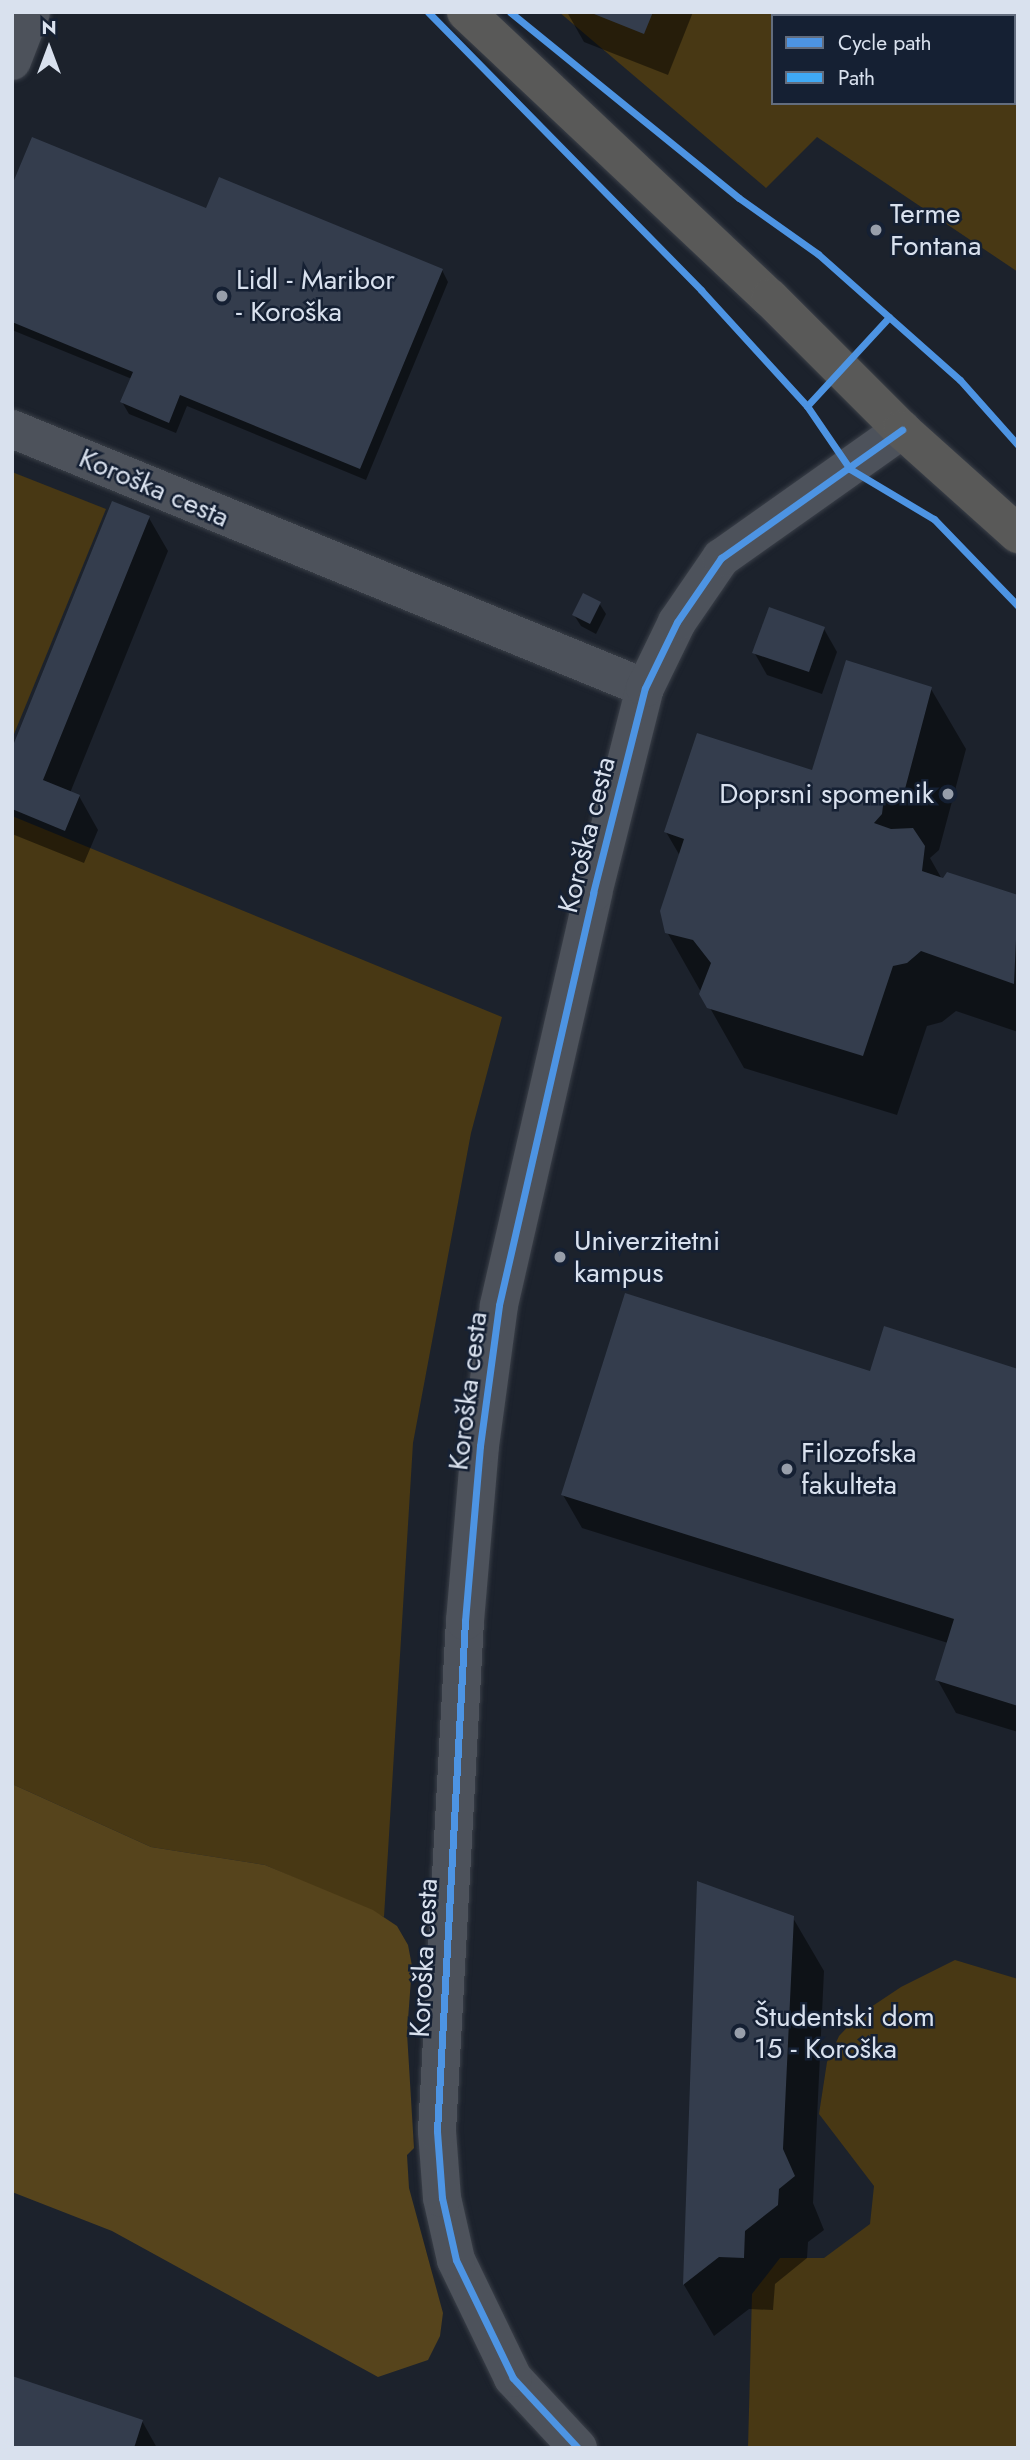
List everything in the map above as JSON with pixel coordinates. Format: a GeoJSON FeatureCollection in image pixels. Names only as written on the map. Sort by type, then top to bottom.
{"type":"FeatureCollection","features":[{"type":"Feature","properties":{"kind":"main road"},"geometry":{"type":"LineString","coordinates":[[466,12],[770,298],[902,430],[1018,534]]}},
{"type":"Feature","properties":{"kind":"street"},"geometry":{"type":"LineString","coordinates":[[12,61],[31,12]]}},
{"type":"Feature","properties":{"kind":"street","name":"Koroška cesta"},"geometry":{"type":"LineString","coordinates":[[12,429],[645,688]]}},
{"type":"Feature","properties":{"kind":"street","name":"Koroška cesta"},"geometry":{"type":"LineString","coordinates":[[578,2448],[513,2378],[456,2260],[442,2198],[437,2131],[465,1621],[480,1446],[499,1305],[593,893],[645,688],[677,622],[721,558],[902,430]]}},
{"type":"Feature","properties":{"kind":"shaded area"},"geometry":{"type":"Polygon","coordinates":[[[559,12],[1018,12],[1018,272],[817,137],[766,188],[559,12]]]}},
{"type":"Feature","properties":{"kind":"shaded area"},"geometry":{"type":"Polygon","coordinates":[[[12,472],[106,509],[12,739],[12,472]]]}},
{"type":"Feature","properties":{"kind":"shaded area"},"geometry":{"type":"Polygon","coordinates":[[[12,816],[502,1017],[471,1133],[413,1443],[384,1917],[265,1865],[151,1847],[12,1784],[12,816]]]}},
{"type":"Feature","properties":{"kind":"shaded area"},"geometry":{"type":"Polygon","coordinates":[[[12,1784],[151,1847],[265,1865],[373,1910],[397,1926],[408,1945],[412,1966],[407,2033],[414,2148],[407,2155],[409,2188],[443,2313],[440,2336],[428,2360],[378,2377],[112,2231],[12,2192],[12,1784]]]}},
{"type":"Feature","properties":{"kind":"shaded area"},"geometry":{"type":"Polygon","coordinates":[[[955,1960],[1018,1979],[1018,2448],[748,2448],[752,2294],[780,2258],[824,2258],[870,2224],[874,2186],[819,2114],[827,2062],[839,2036],[859,2015],[901,1987],[955,1960]]]}},
{"type":"Feature","properties":{"kind":"building"},"geometry":{"type":"Polygon","coordinates":[[[589,12],[653,12],[644,34],[589,12]]]}},
{"type":"Feature","properties":{"kind":"building","name":"Lidl - Maribor - Koroška"},"geometry":{"type":"Polygon","coordinates":[[[32,137],[206,208],[219,177],[443,269],[360,469],[180,395],[169,423],[120,402],[133,372],[12,322],[12,185],[32,137]]]}},
{"type":"Feature","properties":{"kind":"building"},"geometry":{"type":"Polygon","coordinates":[[[112,501],[150,516],[43,780],[80,795],[65,831],[12,809],[12,748],[112,501]]]}},
{"type":"Feature","properties":{"kind":"building"},"geometry":{"type":"Polygon","coordinates":[[[583,593],[601,602],[590,624],[572,615],[583,593]]]}},
{"type":"Feature","properties":{"kind":"building"},"geometry":{"type":"Polygon","coordinates":[[[769,607],[825,627],[809,672],[752,653],[769,607]]]}},
{"type":"Feature","properties":{"kind":"building"},"geometry":{"type":"Polygon","coordinates":[[[846,660],[932,687],[905,789],[896,798],[884,798],[882,814],[874,823],[891,829],[913,828],[925,846],[922,871],[943,878],[947,872],[1018,895],[1014,984],[921,951],[907,963],[893,966],[863,1056],[707,1008],[699,994],[711,963],[693,940],[665,933],[660,911],[684,839],[664,832],[697,733],[812,770],[846,660]]]}},
{"type":"Feature","properties":{"kind":"building"},"geometry":{"type":"Polygon","coordinates":[[[625,1293],[870,1371],[884,1326],[1018,1369],[1018,1706],[935,1680],[954,1619],[561,1495],[625,1293]]]}},
{"type":"Feature","properties":{"kind":"building","name":"Študentski dom 15 - Koroška"},"geometry":{"type":"Polygon","coordinates":[[[697,1881],[794,1916],[783,2149],[795,2176],[779,2189],[778,2205],[745,2231],[744,2258],[719,2257],[683,2285],[697,1881]]]}},
{"type":"Feature","properties":{"kind":"building"},"geometry":{"type":"Polygon","coordinates":[[[12,2376],[143,2420],[134,2448],[12,2448],[12,2376]]]}},
{"type":"Feature","properties":{"kind":"cycle path"},"geometry":{"type":"LineString","coordinates":[[428,12],[701,290],[807,406],[850,469],[934,519],[1018,606]]}},
{"type":"Feature","properties":{"kind":"cycle path"},"geometry":{"type":"LineString","coordinates":[[510,12],[739,198],[818,254],[960,380],[1018,445]]}},
{"type":"Feature","properties":{"kind":"cycle path"},"geometry":{"type":"LineString","coordinates":[[807,406],[889,317]]}},
{"type":"Feature","properties":{"kind":"cycle path"},"geometry":{"type":"LineString","coordinates":[[578,2448],[513,2378],[456,2260],[442,2198],[437,2131],[465,1621],[480,1446],[499,1305],[593,893],[645,688],[677,622],[721,558],[902,430]]}},
{"type":"Feature","properties":{"kind":"place","name":"Terme Fontana"},"geometry":{"type":"Point","coordinates":[876,230]}},
{"type":"Feature","properties":{"kind":"place","name":"Lidl - Maribor - Koroška"},"geometry":{"type":"Point","coordinates":[222,296]}},
{"type":"Feature","properties":{"kind":"place","name":"Doprsni spomenik"},"geometry":{"type":"Point","coordinates":[948,794]}},
{"type":"Feature","properties":{"kind":"place","name":"Univerzitetni kampus"},"geometry":{"type":"Point","coordinates":[560,1257]}},
{"type":"Feature","properties":{"kind":"place","name":"Filozofska fakulteta"},"geometry":{"type":"Point","coordinates":[787,1469]}},
{"type":"Feature","properties":{"kind":"place","name":"Študentski dom 15 - Koroška"},"geometry":{"type":"Point","coordinates":[740,2033]}}]}
